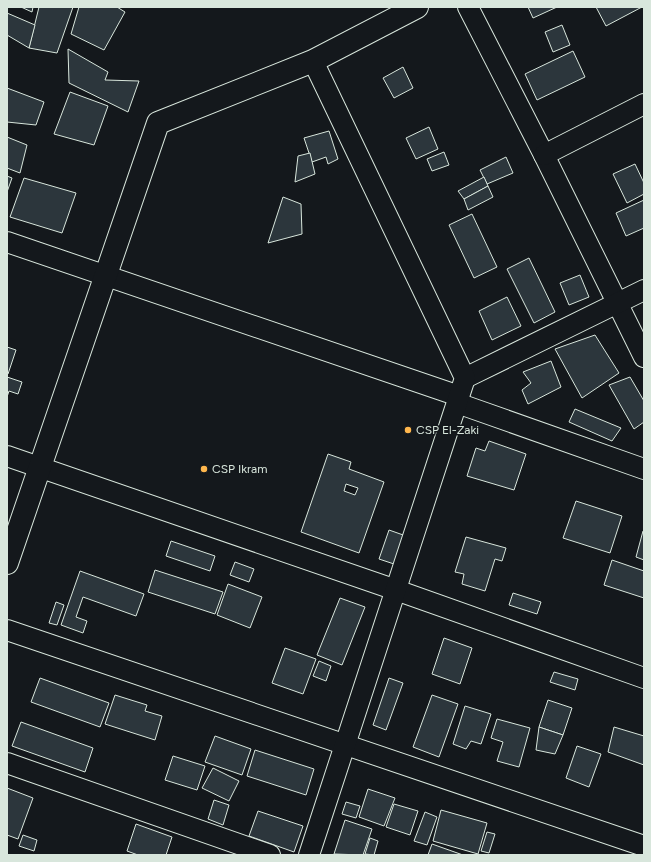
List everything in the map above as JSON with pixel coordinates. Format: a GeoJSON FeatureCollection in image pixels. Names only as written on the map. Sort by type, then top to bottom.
{"type":"FeatureCollection","features":[{"type":"Feature","properties":{"kind":"street"},"geometry":{"type":"LineString","coordinates":[[7,563],[158,123],[313,61],[417,7]]}},
{"type":"Feature","properties":{"kind":"street"},"geometry":{"type":"LineString","coordinates":[[468,7],[544,155],[644,357]]}},
{"type":"Feature","properties":{"kind":"street"},"geometry":{"type":"LineString","coordinates":[[309,855],[460,392],[313,61]]}},
{"type":"Feature","properties":{"kind":"street"},"geometry":{"type":"LineString","coordinates":[[544,155],[644,104]]}},
{"type":"Feature","properties":{"kind":"street"},"geometry":{"type":"LineString","coordinates":[[7,242],[460,392],[644,468]]}},
{"type":"Feature","properties":{"kind":"street"},"geometry":{"type":"LineString","coordinates":[[460,392],[616,303],[644,290]]}},
{"type":"Feature","properties":{"kind":"street"},"geometry":{"type":"LineString","coordinates":[[7,456],[396,590],[644,678]]}},
{"type":"Feature","properties":{"kind":"street"},"geometry":{"type":"LineString","coordinates":[[7,630],[345,746],[644,846]]}},
{"type":"Feature","properties":{"kind":"street"},"geometry":{"type":"LineString","coordinates":[[7,762],[270,855]]}},
{"type":"Feature","properties":{"kind":"building"},"geometry":{"type":"Polygon","coordinates":[[[21,7],[33,7],[32,12],[21,7]]]}},
{"type":"Feature","properties":{"kind":"building"},"geometry":{"type":"Polygon","coordinates":[[[39,7],[73,7],[57,53],[29,48],[39,7]]]}},
{"type":"Feature","properties":{"kind":"building"},"geometry":{"type":"Polygon","coordinates":[[[79,7],[117,7],[125,12],[104,50],[71,34],[79,7]]]}},
{"type":"Feature","properties":{"kind":"building"},"geometry":{"type":"Polygon","coordinates":[[[528,7],[557,7],[533,18],[528,7]]]}},
{"type":"Feature","properties":{"kind":"building"},"geometry":{"type":"Polygon","coordinates":[[[596,7],[642,7],[606,26],[596,7]]]}},
{"type":"Feature","properties":{"kind":"building"},"geometry":{"type":"Polygon","coordinates":[[[7,13],[35,25],[29,48],[7,35],[7,13]]]}},
{"type":"Feature","properties":{"kind":"building"},"geometry":{"type":"Polygon","coordinates":[[[562,25],[570,45],[553,52],[545,32],[562,25]]]}},
{"type":"Feature","properties":{"kind":"building"},"geometry":{"type":"Polygon","coordinates":[[[68,49],[108,72],[105,80],[139,81],[128,112],[69,83],[68,49]]]}},
{"type":"Feature","properties":{"kind":"building"},"geometry":{"type":"Polygon","coordinates":[[[573,51],[585,77],[537,100],[525,74],[573,51]]]}},
{"type":"Feature","properties":{"kind":"building"},"geometry":{"type":"Polygon","coordinates":[[[403,67],[413,88],[394,98],[383,78],[403,67]]]}},
{"type":"Feature","properties":{"kind":"building"},"geometry":{"type":"Polygon","coordinates":[[[7,88],[44,102],[36,125],[7,122],[7,88]]]}},
{"type":"Feature","properties":{"kind":"building"},"geometry":{"type":"Polygon","coordinates":[[[70,92],[108,106],[94,145],[54,134],[70,92]]]}},
{"type":"Feature","properties":{"kind":"building"},"geometry":{"type":"Polygon","coordinates":[[[429,127],[438,149],[416,159],[406,138],[429,127]]]}},
{"type":"Feature","properties":{"kind":"building"},"geometry":{"type":"Polygon","coordinates":[[[329,131],[338,159],[328,164],[326,157],[312,162],[304,138],[329,131]]]}},
{"type":"Feature","properties":{"kind":"building"},"geometry":{"type":"Polygon","coordinates":[[[7,137],[27,145],[20,173],[7,168],[7,137]]]}},
{"type":"Feature","properties":{"kind":"building"},"geometry":{"type":"Polygon","coordinates":[[[444,152],[449,165],[432,171],[427,159],[444,152]]]}},
{"type":"Feature","properties":{"kind":"building"},"geometry":{"type":"Polygon","coordinates":[[[310,153],[315,174],[295,182],[298,156],[310,153]]]}},
{"type":"Feature","properties":{"kind":"building"},"geometry":{"type":"Polygon","coordinates":[[[506,157],[513,173],[487,184],[480,170],[506,157]]]}},
{"type":"Feature","properties":{"kind":"building"},"geometry":{"type":"Polygon","coordinates":[[[635,164],[644,183],[644,194],[627,203],[613,174],[635,164]]]}},
{"type":"Feature","properties":{"kind":"building"},"geometry":{"type":"Polygon","coordinates":[[[7,176],[12,178],[7,192],[7,176]]]}},
{"type":"Feature","properties":{"kind":"building"},"geometry":{"type":"Polygon","coordinates":[[[484,177],[488,186],[464,199],[458,191],[484,177]]]}},
{"type":"Feature","properties":{"kind":"building"},"geometry":{"type":"Polygon","coordinates":[[[24,178],[76,193],[62,233],[10,217],[24,178]]]}},
{"type":"Feature","properties":{"kind":"building"},"geometry":{"type":"Polygon","coordinates":[[[488,186],[493,197],[468,210],[464,199],[488,186]]]}},
{"type":"Feature","properties":{"kind":"building"},"geometry":{"type":"Polygon","coordinates":[[[283,197],[301,204],[302,234],[268,243],[283,197]]]}},
{"type":"Feature","properties":{"kind":"building"},"geometry":{"type":"Polygon","coordinates":[[[644,200],[644,228],[626,236],[616,213],[644,200]]]}},
{"type":"Feature","properties":{"kind":"building"},"geometry":{"type":"Polygon","coordinates":[[[472,214],[497,267],[474,278],[449,225],[472,214]]]}},
{"type":"Feature","properties":{"kind":"building"},"geometry":{"type":"Polygon","coordinates":[[[529,258],[555,312],[534,323],[507,269],[529,258]]]}},
{"type":"Feature","properties":{"kind":"building"},"geometry":{"type":"Polygon","coordinates":[[[580,275],[589,297],[569,305],[560,283],[580,275]]]}},
{"type":"Feature","properties":{"kind":"building"},"geometry":{"type":"Polygon","coordinates":[[[507,297],[521,326],[492,340],[479,311],[507,297]]]}},
{"type":"Feature","properties":{"kind":"building"},"geometry":{"type":"Polygon","coordinates":[[[595,335],[619,373],[582,398],[555,349],[595,335]]]}},
{"type":"Feature","properties":{"kind":"building"},"geometry":{"type":"Polygon","coordinates":[[[7,347],[16,350],[8,374],[7,374],[7,347]]]}},
{"type":"Feature","properties":{"kind":"building"},"geometry":{"type":"Polygon","coordinates":[[[551,361],[561,387],[528,404],[522,390],[531,383],[523,372],[551,361]]]}},
{"type":"Feature","properties":{"kind":"building"},"geometry":{"type":"Polygon","coordinates":[[[7,377],[22,382],[18,394],[9,391],[7,397],[7,377]]]}},
{"type":"Feature","properties":{"kind":"building"},"geometry":{"type":"Polygon","coordinates":[[[630,377],[644,401],[644,422],[634,429],[609,385],[630,377]]]}},
{"type":"Feature","properties":{"kind":"building"},"geometry":{"type":"Polygon","coordinates":[[[575,409],[621,428],[612,441],[569,422],[575,409]]]}},
{"type":"Feature","properties":{"kind":"building"},"geometry":{"type":"Polygon","coordinates":[[[489,441],[526,454],[514,490],[467,476],[476,448],[485,451],[489,441]]]}},
{"type":"Feature","properties":{"kind":"building"},"geometry":{"type":"Polygon","coordinates":[[[328,454],[351,462],[349,469],[384,482],[359,553],[301,532],[328,454]],[[346,484],[344,491],[355,495],[358,488],[346,484]]]}},
{"type":"Feature","properties":{"kind":"building"},"geometry":{"type":"Polygon","coordinates":[[[576,501],[622,516],[610,553],[563,538],[576,501]]]}},
{"type":"Feature","properties":{"kind":"building"},"geometry":{"type":"Polygon","coordinates":[[[389,530],[406,536],[397,565],[379,559],[389,530]]]}},
{"type":"Feature","properties":{"kind":"building"},"geometry":{"type":"Polygon","coordinates":[[[643,531],[644,532],[644,560],[636,557],[643,531]]]}},
{"type":"Feature","properties":{"kind":"building"},"geometry":{"type":"Polygon","coordinates":[[[466,537],[506,548],[502,561],[495,559],[485,591],[462,584],[464,574],[455,572],[466,537]]]}},
{"type":"Feature","properties":{"kind":"building"},"geometry":{"type":"Polygon","coordinates":[[[171,541],[215,556],[210,571],[166,556],[171,541]]]}},
{"type":"Feature","properties":{"kind":"building"},"geometry":{"type":"Polygon","coordinates":[[[612,560],[644,571],[644,598],[604,585],[612,560]]]}},
{"type":"Feature","properties":{"kind":"building"},"geometry":{"type":"Polygon","coordinates":[[[235,562],[254,569],[249,582],[230,575],[235,562]]]}},
{"type":"Feature","properties":{"kind":"building"},"geometry":{"type":"Polygon","coordinates":[[[155,570],[223,592],[215,614],[148,592],[155,570]]]}},
{"type":"Feature","properties":{"kind":"building"},"geometry":{"type":"Polygon","coordinates":[[[80,571],[144,594],[136,616],[83,597],[76,617],[87,621],[83,633],[61,625],[80,571]]]}},
{"type":"Feature","properties":{"kind":"building"},"geometry":{"type":"Polygon","coordinates":[[[228,584],[262,597],[250,628],[217,615],[228,584]]]}},
{"type":"Feature","properties":{"kind":"building"},"geometry":{"type":"Polygon","coordinates":[[[513,593],[541,602],[537,614],[509,605],[513,593]]]}},
{"type":"Feature","properties":{"kind":"building"},"geometry":{"type":"Polygon","coordinates":[[[340,598],[365,607],[342,665],[317,655],[340,598]]]}},
{"type":"Feature","properties":{"kind":"building"},"geometry":{"type":"Polygon","coordinates":[[[56,602],[64,605],[57,625],[49,623],[56,602]]]}},
{"type":"Feature","properties":{"kind":"building"},"geometry":{"type":"Polygon","coordinates":[[[444,638],[472,648],[460,684],[432,674],[444,638]]]}},
{"type":"Feature","properties":{"kind":"building"},"geometry":{"type":"Polygon","coordinates":[[[285,648],[316,659],[303,694],[272,683],[285,648]]]}},
{"type":"Feature","properties":{"kind":"building"},"geometry":{"type":"Polygon","coordinates":[[[319,661],[331,666],[326,681],[313,676],[319,661]]]}},
{"type":"Feature","properties":{"kind":"building"},"geometry":{"type":"Polygon","coordinates":[[[554,672],[578,679],[575,690],[550,682],[554,672]]]}},
{"type":"Feature","properties":{"kind":"building"},"geometry":{"type":"Polygon","coordinates":[[[40,678],[109,703],[100,727],[31,702],[40,678]]]}},
{"type":"Feature","properties":{"kind":"building"},"geometry":{"type":"Polygon","coordinates":[[[389,678],[403,683],[386,730],[373,725],[389,678]]]}},
{"type":"Feature","properties":{"kind":"building"},"geometry":{"type":"Polygon","coordinates":[[[115,695],[147,705],[145,711],[162,716],[155,740],[105,724],[115,695]]]}},
{"type":"Feature","properties":{"kind":"building"},"geometry":{"type":"Polygon","coordinates":[[[432,695],[458,704],[439,757],[413,747],[432,695]]]}},
{"type":"Feature","properties":{"kind":"building"},"geometry":{"type":"Polygon","coordinates":[[[548,700],[572,708],[563,735],[539,727],[548,700]]]}},
{"type":"Feature","properties":{"kind":"building"},"geometry":{"type":"Polygon","coordinates":[[[465,706],[491,714],[481,744],[471,741],[466,749],[453,744],[465,706]]]}},
{"type":"Feature","properties":{"kind":"building"},"geometry":{"type":"Polygon","coordinates":[[[497,719],[530,728],[519,767],[497,761],[503,742],[491,738],[497,719]]]}},
{"type":"Feature","properties":{"kind":"building"},"geometry":{"type":"Polygon","coordinates":[[[21,722],[93,748],[85,772],[12,746],[21,722]]]}},
{"type":"Feature","properties":{"kind":"building"},"geometry":{"type":"Polygon","coordinates":[[[539,727],[563,735],[555,754],[536,750],[539,727]]]}},
{"type":"Feature","properties":{"kind":"building"},"geometry":{"type":"Polygon","coordinates":[[[614,727],[644,736],[644,765],[608,752],[614,727]]]}},
{"type":"Feature","properties":{"kind":"building"},"geometry":{"type":"Polygon","coordinates":[[[215,736],[251,749],[242,775],[205,762],[215,736]]]}},
{"type":"Feature","properties":{"kind":"building"},"geometry":{"type":"Polygon","coordinates":[[[577,746],[601,754],[589,787],[566,778],[577,746]]]}},
{"type":"Feature","properties":{"kind":"building"},"geometry":{"type":"Polygon","coordinates":[[[255,750],[314,769],[306,795],[247,776],[255,750]]]}},
{"type":"Feature","properties":{"kind":"building"},"geometry":{"type":"Polygon","coordinates":[[[173,756],[205,766],[197,790],[165,780],[173,756]]]}},
{"type":"Feature","properties":{"kind":"building"},"geometry":{"type":"Polygon","coordinates":[[[213,768],[239,781],[229,801],[202,788],[213,768]]]}},
{"type":"Feature","properties":{"kind":"building"},"geometry":{"type":"Polygon","coordinates":[[[7,788],[33,798],[18,839],[7,835],[7,788]]]}},
{"type":"Feature","properties":{"kind":"building"},"geometry":{"type":"Polygon","coordinates":[[[368,789],[395,798],[384,826],[359,817],[368,789]]]}},
{"type":"Feature","properties":{"kind":"building"},"geometry":{"type":"Polygon","coordinates":[[[214,800],[229,805],[223,825],[208,819],[214,800]]]}},
{"type":"Feature","properties":{"kind":"building"},"geometry":{"type":"Polygon","coordinates":[[[346,802],[360,806],[356,818],[342,814],[346,802]]]}},
{"type":"Feature","properties":{"kind":"building"},"geometry":{"type":"Polygon","coordinates":[[[394,804],[418,811],[410,835],[386,827],[394,804]]]}},
{"type":"Feature","properties":{"kind":"building"},"geometry":{"type":"Polygon","coordinates":[[[441,810],[487,823],[478,854],[433,841],[441,810]]]}},
{"type":"Feature","properties":{"kind":"building"},"geometry":{"type":"Polygon","coordinates":[[[258,811],[303,826],[294,852],[249,836],[258,811]]]}},
{"type":"Feature","properties":{"kind":"building"},"geometry":{"type":"Polygon","coordinates":[[[425,812],[437,817],[427,845],[414,841],[425,812]]]}},
{"type":"Feature","properties":{"kind":"building"},"geometry":{"type":"Polygon","coordinates":[[[345,820],[372,829],[363,855],[334,854],[345,820]]]}},
{"type":"Feature","properties":{"kind":"building"},"geometry":{"type":"Polygon","coordinates":[[[136,824],[172,837],[166,855],[138,855],[127,851],[136,824]]]}},
{"type":"Feature","properties":{"kind":"building"},"geometry":{"type":"Polygon","coordinates":[[[487,832],[495,834],[489,853],[481,851],[487,832]]]}},
{"type":"Feature","properties":{"kind":"building"},"geometry":{"type":"Polygon","coordinates":[[[23,835],[37,840],[34,851],[19,846],[23,835]]]}},
{"type":"Feature","properties":{"kind":"building"},"geometry":{"type":"Polygon","coordinates":[[[370,838],[378,841],[374,855],[365,854],[370,838]]]}},
{"type":"Feature","properties":{"kind":"building"},"geometry":{"type":"Polygon","coordinates":[[[432,844],[463,855],[428,855],[432,844]]]}},
{"type":"Feature","properties":{"kind":"place","name":"CSP El-Zaki"},"geometry":{"type":"Point","coordinates":[408,430]}},
{"type":"Feature","properties":{"kind":"place","name":"CSP Ikram"},"geometry":{"type":"Point","coordinates":[204,469]}}]}
